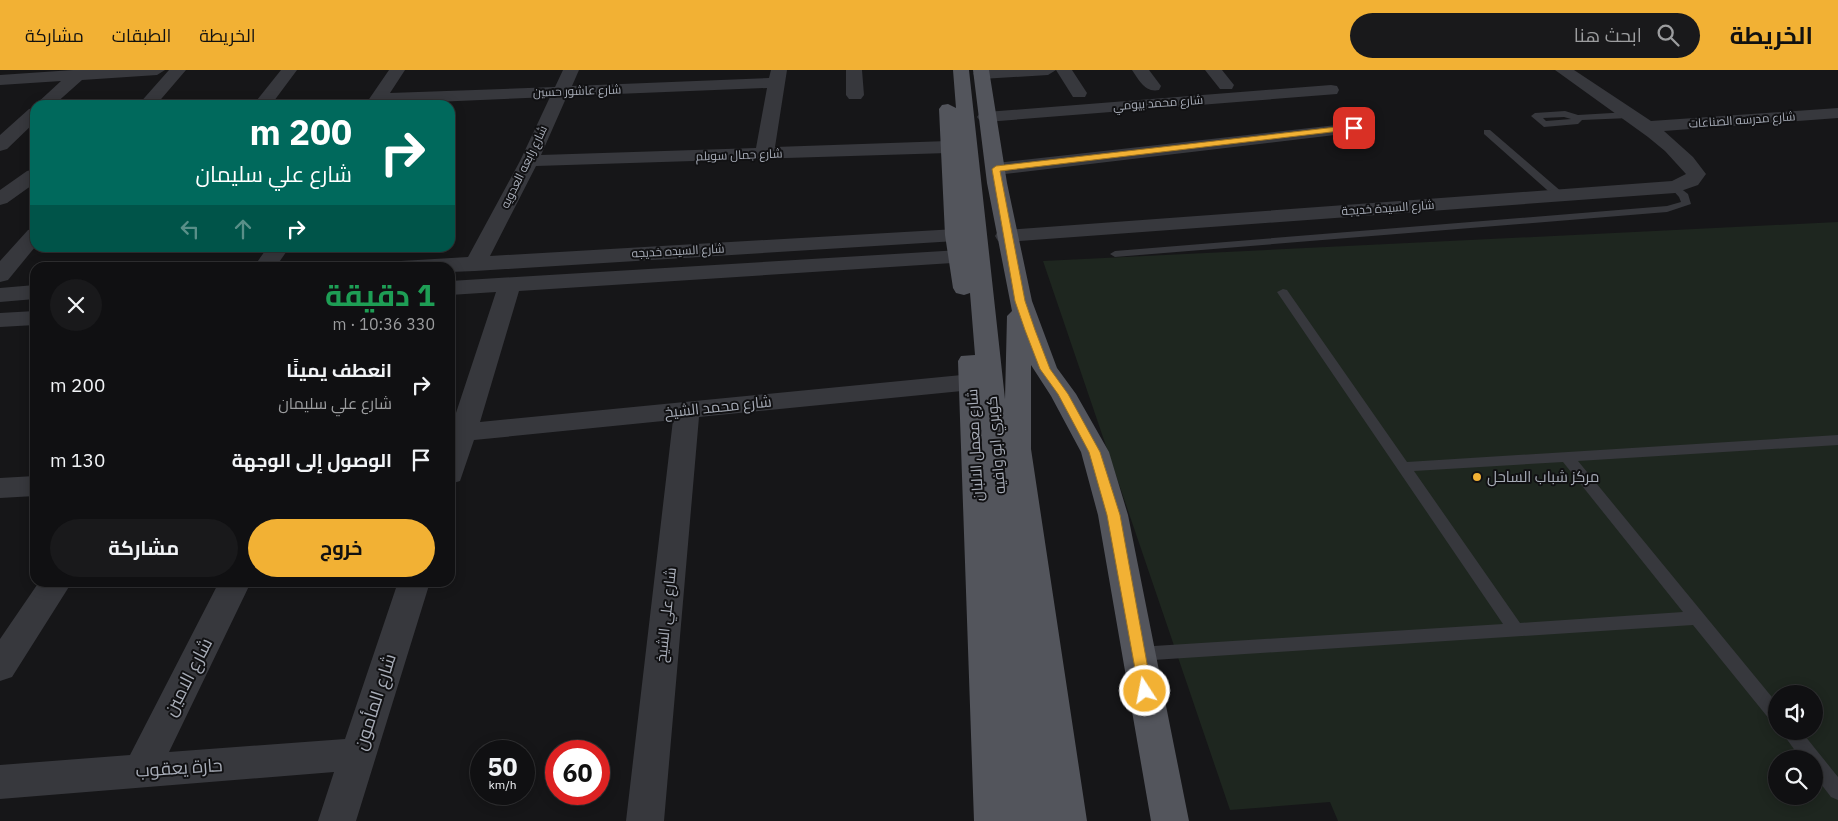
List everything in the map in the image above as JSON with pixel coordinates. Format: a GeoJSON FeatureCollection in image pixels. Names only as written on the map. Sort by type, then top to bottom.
{"type":"FeatureCollection","features":[{"type":"Feature","properties":{"kind":"main road","name":"شارع معمل الالبان"},"geometry":{"type":"LineString","coordinates":[[947,70],[948,147],[954,185],[958,246],[966,300],[972,394],[993,821]]}},
{"type":"Feature","properties":{"kind":"main road"},"geometry":{"type":"LineString","coordinates":[[974,71],[986,117],[1006,236],[1020,301],[1045,369],[1062,394],[1095,452],[1114,515],[1170,821]]}},
{"type":"Feature","properties":{"kind":"main road","name":"كوبري ابو وافيه"},"geometry":{"type":"LineString","coordinates":[[974,71],[1031,821]]}},
{"type":"Feature","properties":{"kind":"main road"},"geometry":{"type":"LineString","coordinates":[[954,185],[997,176]]}},
{"type":"Feature","properties":{"kind":"main road","name":"كوبري ابو وافيه"},"geometry":{"type":"LineString","coordinates":[[1020,301],[1017,449],[1068,821]]}},
{"type":"Feature","properties":{"kind":"main road"},"geometry":{"type":"LineString","coordinates":[[972,394],[1007,740],[1016,762],[1029,780]]}},
{"type":"Feature","properties":{"kind":"street"},"geometry":{"type":"LineString","coordinates":[[0,80],[80,73],[157,70]]}},
{"type":"Feature","properties":{"kind":"street"},"geometry":{"type":"LineString","coordinates":[[151,100],[178,70]]}},
{"type":"Feature","properties":{"kind":"street"},"geometry":{"type":"LineString","coordinates":[[266,100],[289,70]]}},
{"type":"Feature","properties":{"kind":"street"},"geometry":{"type":"LineString","coordinates":[[377,100],[397,70]]}},
{"type":"Feature","properties":{"kind":"street","name":"شارع رابعه العدويه"},"geometry":{"type":"LineString","coordinates":[[475,264],[529,161],[571,70]]}},
{"type":"Feature","properties":{"kind":"street"},"geometry":{"type":"LineString","coordinates":[[854,70],[855,95]]}},
{"type":"Feature","properties":{"kind":"street"},"geometry":{"type":"LineString","coordinates":[[974,71],[1048,70]]}},
{"type":"Feature","properties":{"kind":"street"},"geometry":{"type":"LineString","coordinates":[[1064,70],[1079,93]]}},
{"type":"Feature","properties":{"kind":"street"},"geometry":{"type":"LineString","coordinates":[[1140,70],[1153,86]]}},
{"type":"Feature","properties":{"kind":"street"},"geometry":{"type":"LineString","coordinates":[[1213,70],[1226,85]]}},
{"type":"Feature","properties":{"kind":"street"},"geometry":{"type":"LineString","coordinates":[[1563,70],[1646,127]]}},
{"type":"Feature","properties":{"kind":"street"},"geometry":{"type":"LineString","coordinates":[[50,100],[80,73]]}},
{"type":"Feature","properties":{"kind":"street"},"geometry":{"type":"LineString","coordinates":[[764,154],[778,76]]}},
{"type":"Feature","properties":{"kind":"street","name":"شارع عاشور حسين"},"geometry":{"type":"LineString","coordinates":[[413,100],[561,92],[778,76]]}},
{"type":"Feature","properties":{"kind":"street","name":"شارع محمد بيومي"},"geometry":{"type":"LineString","coordinates":[[986,117],[1331,90]]}},
{"type":"Feature","properties":{"kind":"street","name":"شارع مدرسه الصناعات"},"geometry":{"type":"LineString","coordinates":[[1646,127],[1838,113]]}},
{"type":"Feature","properties":{"kind":"street"},"geometry":{"type":"LineString","coordinates":[[0,145],[30,118]]}},
{"type":"Feature","properties":{"kind":"street","name":"شارع السيدة خديجة"},"geometry":{"type":"LineString","coordinates":[[1006,236],[1675,187],[1691,181],[1696,174],[1689,162],[1646,127]]}},
{"type":"Feature","properties":{"kind":"street"},"geometry":{"type":"LineString","coordinates":[[997,176],[1354,128]]}},
{"type":"Feature","properties":{"kind":"street"},"geometry":{"type":"LineString","coordinates":[[0,145],[26,143]]}},
{"type":"Feature","properties":{"kind":"street","name":"شارع جمال سويلم"},"geometry":{"type":"LineString","coordinates":[[529,161],[948,147]]}},
{"type":"Feature","properties":{"kind":"street"},"geometry":{"type":"LineString","coordinates":[[0,177],[30,175]]}},
{"type":"Feature","properties":{"kind":"street"},"geometry":{"type":"LineString","coordinates":[[0,199],[30,178]]}},
{"type":"Feature","properties":{"kind":"street"},"geometry":{"type":"LineString","coordinates":[[0,275],[30,241]]}},
{"type":"Feature","properties":{"kind":"street","name":"شارع السيده خديجه"},"geometry":{"type":"LineString","coordinates":[[455,287],[500,277],[958,246]]}},
{"type":"Feature","properties":{"kind":"street","name":"شارع السيده خديجه"},"geometry":{"type":"LineString","coordinates":[[455,265],[475,264],[500,277]]}},
{"type":"Feature","properties":{"kind":"street"},"geometry":{"type":"LineString","coordinates":[[455,459],[464,432],[500,277]]}},
{"type":"Feature","properties":{"kind":"street"},"geometry":{"type":"LineString","coordinates":[[0,295],[30,292]]}},
{"type":"Feature","properties":{"kind":"street"},"geometry":{"type":"LineString","coordinates":[[0,320],[30,318]]}},
{"type":"Feature","properties":{"kind":"street","name":"شارع محمد الشيخ"},"geometry":{"type":"LineString","coordinates":[[464,432],[687,410],[972,394]]}},
{"type":"Feature","properties":{"kind":"street","name":"شارع علي الشيخ"},"geometry":{"type":"LineString","coordinates":[[645,821],[687,410]]}},
{"type":"Feature","properties":{"kind":"street"},"geometry":{"type":"LineString","coordinates":[[0,488],[30,486]]}},
{"type":"Feature","properties":{"kind":"street"},"geometry":{"type":"LineString","coordinates":[[1,664],[53,587]]}},
{"type":"Feature","properties":{"kind":"street","name":"شارع الامين"},"geometry":{"type":"LineString","coordinates":[[141,771],[233,587]]}},
{"type":"Feature","properties":{"kind":"street","name":"شارع المأمون"},"geometry":{"type":"LineString","coordinates":[[337,821],[412,587]]}},
{"type":"Feature","properties":{"kind":"street","name":"حارة يعقوب"},"geometry":{"type":"LineString","coordinates":[[0,782],[358,754]]}},
{"type":"Feature","properties":{"kind":"lane"},"geometry":{"type":"LineString","coordinates":[[1577,118],[1629,115]]}},
{"type":"Feature","properties":{"kind":"lane"},"geometry":{"type":"LineString","coordinates":[[1487,132],[1560,195]]}},
{"type":"Feature","properties":{"kind":"lane"},"geometry":{"type":"LineString","coordinates":[[1115,254],[1667,209],[1686,204],[1684,196],[1675,187]]}},
{"type":"Feature","properties":{"kind":"lane"},"geometry":{"type":"LineString","coordinates":[[1283,292],[1515,629]]}},
{"type":"Feature","properties":{"kind":"lane"},"geometry":{"type":"LineString","coordinates":[[1403,467],[1838,440]]}},
{"type":"Feature","properties":{"kind":"lane"},"geometry":{"type":"LineString","coordinates":[[1567,457],[1768,705]]}},
{"type":"Feature","properties":{"kind":"lane"},"geometry":{"type":"LineString","coordinates":[[1138,654],[1698,618]]}},
{"type":"Feature","properties":{"kind":"lane"},"geometry":{"type":"LineString","coordinates":[[1797,740],[1805,750]]}},
{"type":"Feature","properties":{"kind":"lane"},"geometry":{"type":"LineString","coordinates":[[1823,772],[1838,791]]}},
{"type":"Feature","properties":{"kind":"shaded area","name":"مركز شباب الساحل"},"geometry":{"type":"Polygon","coordinates":[[[1838,222],[1838,821],[1338,821],[1330,802],[1230,810],[1043,261],[1838,222]]]}},
{"type":"Feature","properties":{"kind":"place","name":"مركز شباب الساحل"},"geometry":{"type":"Point","coordinates":[1477,477]}},
{"type":"Feature","properties":{"kind":"route"},"geometry":{"type":"LineString","coordinates":[[1145,691],[1114,515],[1095,452],[1062,394],[1045,369],[1035,345],[1020,301],[1006,236],[996,169],[1354,128]]}}]}
